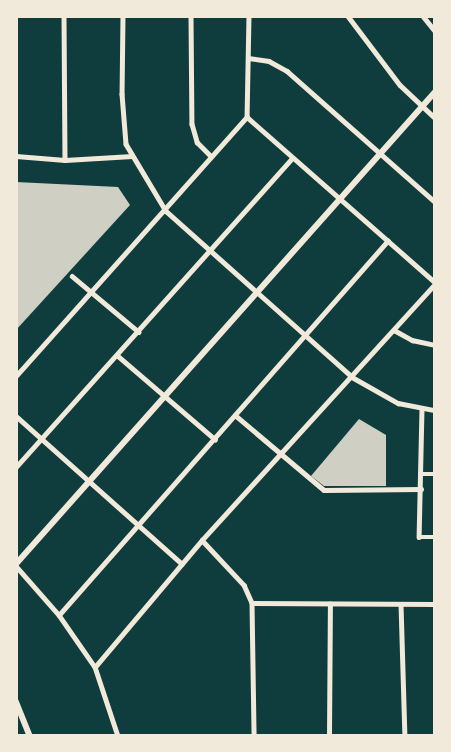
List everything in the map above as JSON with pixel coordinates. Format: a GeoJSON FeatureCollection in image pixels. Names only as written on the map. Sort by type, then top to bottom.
{"type":"FeatureCollection","features":[{"type":"Feature","properties":{"kind":"street"},"geometry":{"type":"LineString","coordinates":[[64,16],[65,160]]}},
{"type":"Feature","properties":{"kind":"street"},"geometry":{"type":"LineString","coordinates":[[123,16],[124,130],[132,156],[159,196],[166,211],[352,377],[398,403],[435,410]]}},
{"type":"Feature","properties":{"kind":"street"},"geometry":{"type":"LineString","coordinates":[[190,16],[192,124],[197,142],[211,156]]}},
{"type":"Feature","properties":{"kind":"street"},"geometry":{"type":"LineString","coordinates":[[16,376],[166,211],[211,156],[247,117],[249,16]]}},
{"type":"Feature","properties":{"kind":"street"},"geometry":{"type":"LineString","coordinates":[[348,16],[382,63],[422,107],[435,118]]}},
{"type":"Feature","properties":{"kind":"street"},"geometry":{"type":"LineString","coordinates":[[423,16],[435,31]]}},
{"type":"Feature","properties":{"kind":"street"},"geometry":{"type":"LineString","coordinates":[[248,58],[269,61],[287,71],[434,201]]}},
{"type":"Feature","properties":{"kind":"street"},"geometry":{"type":"LineString","coordinates":[[118,736],[95,667],[60,615],[16,565],[167,397],[435,92]]}},
{"type":"Feature","properties":{"kind":"street"},"geometry":{"type":"LineString","coordinates":[[95,667],[202,540],[281,456],[435,283],[247,117]]}},
{"type":"Feature","properties":{"kind":"street"},"geometry":{"type":"LineString","coordinates":[[16,156],[65,160],[132,156]]}},
{"type":"Feature","properties":{"kind":"street"},"geometry":{"type":"LineString","coordinates":[[16,467],[118,356],[292,158]]}},
{"type":"Feature","properties":{"kind":"street"},"geometry":{"type":"LineString","coordinates":[[60,615],[388,241]]}},
{"type":"Feature","properties":{"kind":"street"},"geometry":{"type":"LineString","coordinates":[[72,276],[139,332]]}},
{"type":"Feature","properties":{"kind":"street"},"geometry":{"type":"LineString","coordinates":[[394,330],[412,340],[435,345]]}},
{"type":"Feature","properties":{"kind":"street"},"geometry":{"type":"LineString","coordinates":[[118,356],[215,439]]}},
{"type":"Feature","properties":{"kind":"street"},"geometry":{"type":"LineString","coordinates":[[422,409],[419,537],[435,537]]}},
{"type":"Feature","properties":{"kind":"street"},"geometry":{"type":"LineString","coordinates":[[235,415],[281,456],[324,490],[421,489]]}},
{"type":"Feature","properties":{"kind":"street"},"geometry":{"type":"LineString","coordinates":[[16,416],[92,481],[138,526],[182,564]]}},
{"type":"Feature","properties":{"kind":"street"},"geometry":{"type":"LineString","coordinates":[[420,474],[435,474]]}},
{"type":"Feature","properties":{"kind":"street"},"geometry":{"type":"LineString","coordinates":[[202,540],[244,585],[252,603],[254,736]]}},
{"type":"Feature","properties":{"kind":"street"},"geometry":{"type":"LineString","coordinates":[[252,603],[435,604]]}},
{"type":"Feature","properties":{"kind":"street"},"geometry":{"type":"LineString","coordinates":[[329,736],[330,604]]}},
{"type":"Feature","properties":{"kind":"street"},"geometry":{"type":"LineString","coordinates":[[402,604],[405,736]]}},
{"type":"Feature","properties":{"kind":"street"},"geometry":{"type":"LineString","coordinates":[[16,701],[30,736]]}},
{"type":"Feature","properties":{"kind":"building"},"geometry":{"type":"Polygon","coordinates":[[[16,182],[118,187],[130,205],[16,330],[16,182]]]}},
{"type":"Feature","properties":{"kind":"building"},"geometry":{"type":"Polygon","coordinates":[[[359,419],[386,435],[386,486],[324,486],[311,476],[359,419]]]}}]}
